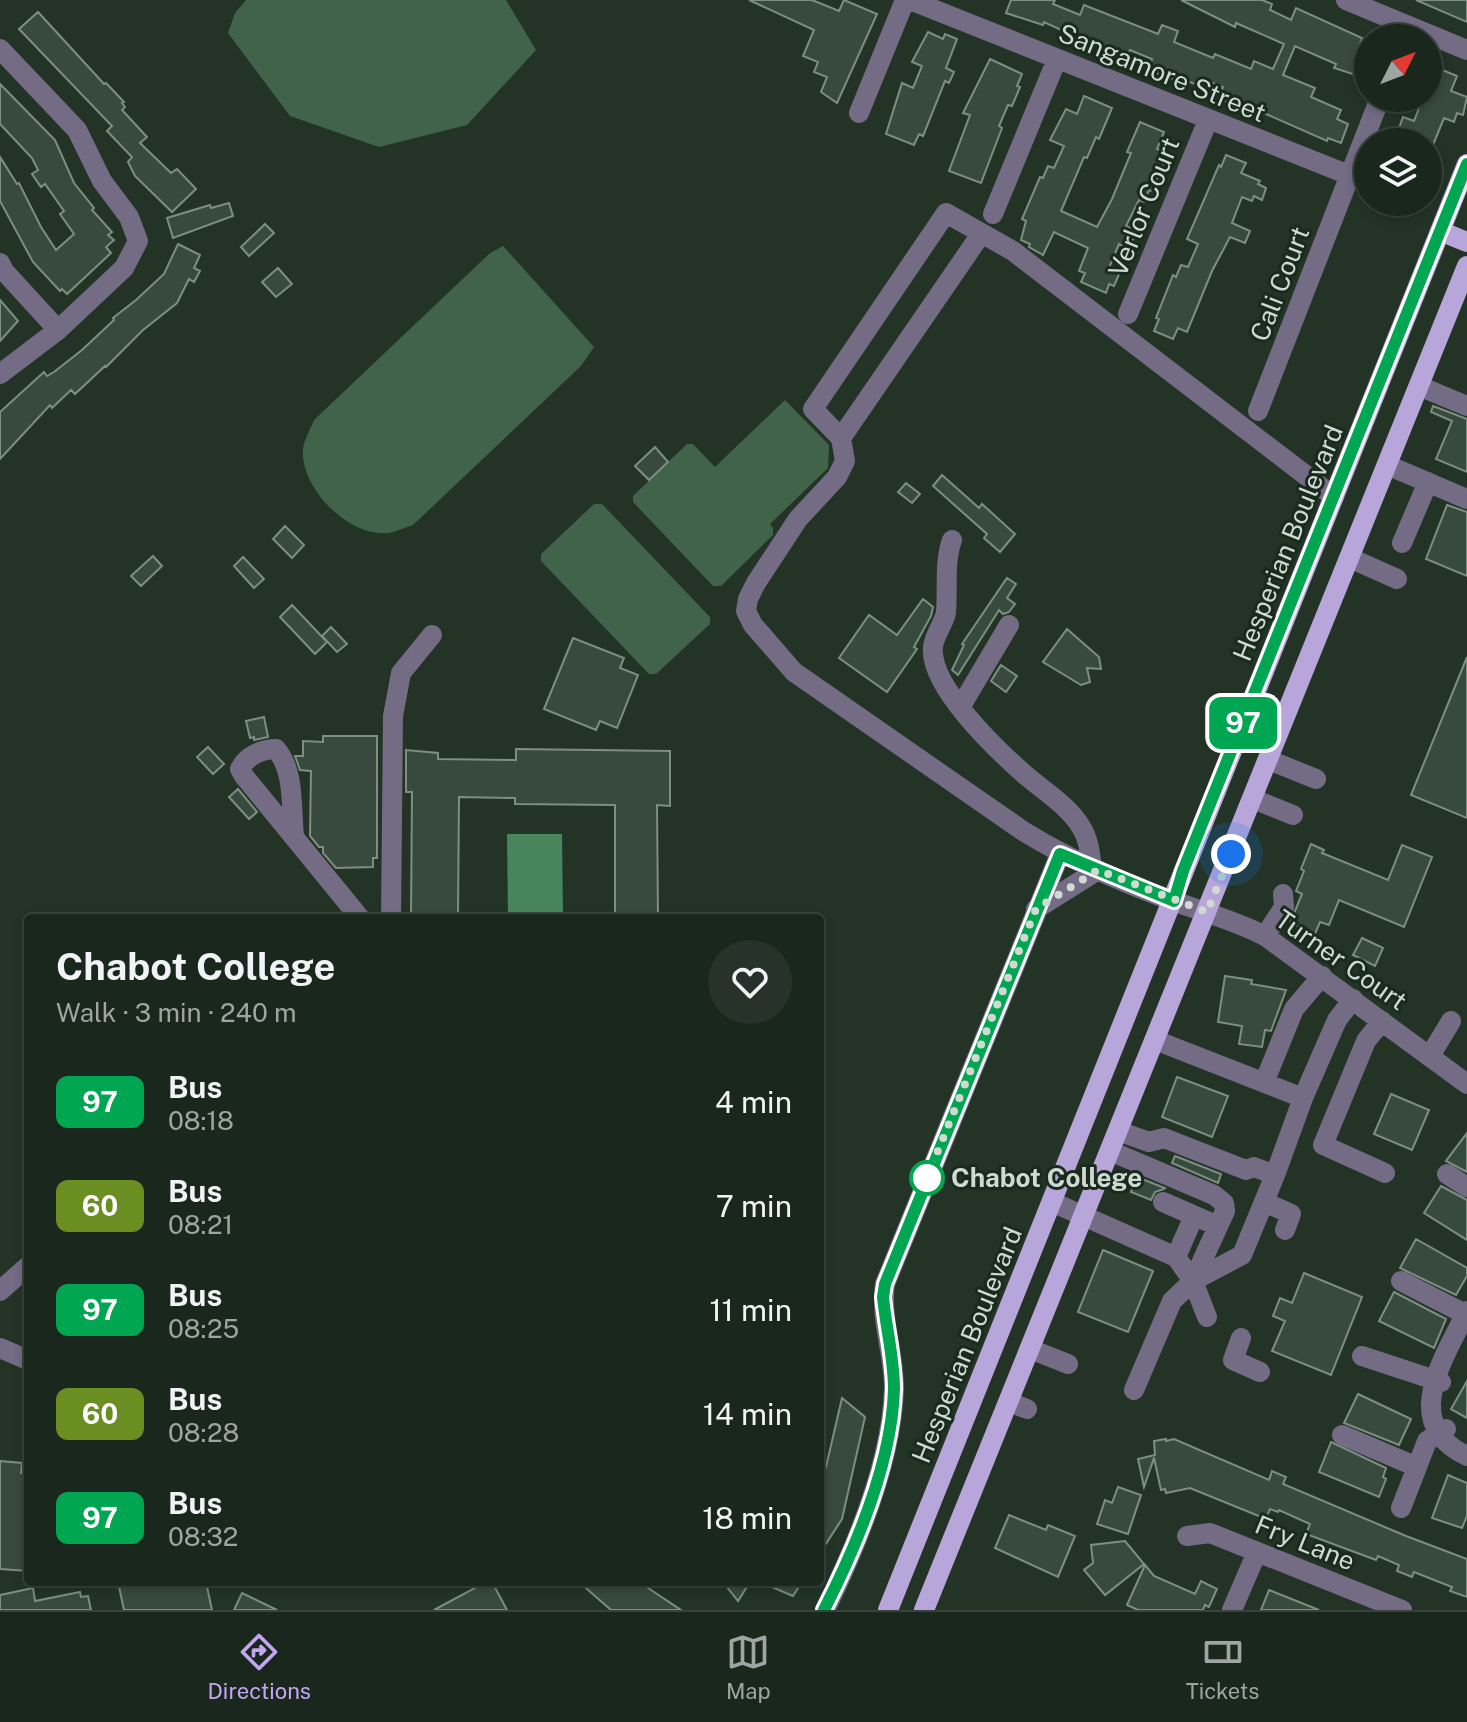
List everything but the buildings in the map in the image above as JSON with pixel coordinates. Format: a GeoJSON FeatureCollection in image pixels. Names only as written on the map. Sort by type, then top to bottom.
{"type":"FeatureCollection","features":[{"type":"Feature","properties":{"kind":"main road","name":"Hesperian Boulevard"},"geometry":{"type":"LineString","coordinates":[[888,1610],[1467,164]]}},
{"type":"Feature","properties":{"kind":"main road"},"geometry":{"type":"LineString","coordinates":[[1440,231],[1467,242]]}},
{"type":"Feature","properties":{"kind":"main road"},"geometry":{"type":"LineString","coordinates":[[924,1610],[1018,1405],[1030,1349],[1419,386],[1437,362],[1467,266]]}},
{"type":"Feature","properties":{"kind":"street","name":"Sangamore Street"},"geometry":{"type":"LineString","coordinates":[[908,0],[1349,175]]}},
{"type":"Feature","properties":{"kind":"street"},"geometry":{"type":"LineString","coordinates":[[859,113],[908,0]]}},
{"type":"Feature","properties":{"kind":"street"},"geometry":{"type":"LineString","coordinates":[[1346,0],[1392,24]]}},
{"type":"Feature","properties":{"kind":"street"},"geometry":{"type":"LineString","coordinates":[[1442,42],[1467,50]]}},
{"type":"Feature","properties":{"kind":"street"},"geometry":{"type":"LineString","coordinates":[[0,49],[77,130],[102,181],[129,217],[138,241],[124,268],[58,330],[0,374]]}},
{"type":"Feature","properties":{"kind":"street"},"geometry":{"type":"LineString","coordinates":[[993,214],[1057,59]]}},
{"type":"Feature","properties":{"kind":"street","name":"Cali Court"},"geometry":{"type":"LineString","coordinates":[[1258,411],[1374,112]]}},
{"type":"Feature","properties":{"kind":"street","name":"Verlor Court"},"geometry":{"type":"LineString","coordinates":[[1128,314],[1208,120]]}},
{"type":"Feature","properties":{"kind":"street"},"geometry":{"type":"LineString","coordinates":[[981,234],[841,438],[813,409],[946,213],[1013,251],[1334,497]]}},
{"type":"Feature","properties":{"kind":"street"},"geometry":{"type":"LineString","coordinates":[[0,263],[58,330]]}},
{"type":"Feature","properties":{"kind":"street"},"geometry":{"type":"LineString","coordinates":[[1419,386],[1467,406]]}},
{"type":"Feature","properties":{"kind":"street","name":"Turner Court"},"geometry":{"type":"LineString","coordinates":[[841,438],[845,461],[837,477],[798,519],[748,599],[746,611],[753,625],[794,672],[914,764],[1060,854],[1174,901],[1244,925],[1265,936],[1467,1084]]}},
{"type":"Feature","properties":{"kind":"street"},"geometry":{"type":"LineString","coordinates":[[1387,465],[1467,499]]}},
{"type":"Feature","properties":{"kind":"street"},"geometry":{"type":"LineString","coordinates":[[1402,543],[1428,482]]}},
{"type":"Feature","properties":{"kind":"street"},"geometry":{"type":"LineString","coordinates":[[952,540],[948,552],[945,617],[933,646],[935,665],[945,686],[972,723],[1021,772],[1073,816],[1082,828],[1095,869],[1036,909]]}},
{"type":"Feature","properties":{"kind":"street"},"geometry":{"type":"LineString","coordinates":[[1350,558],[1397,579]]}},
{"type":"Feature","properties":{"kind":"street"},"geometry":{"type":"LineString","coordinates":[[961,706],[1009,625]]}},
{"type":"Feature","properties":{"kind":"street"},"geometry":{"type":"LineString","coordinates":[[391,914],[393,716],[401,673],[432,635]]}},
{"type":"Feature","properties":{"kind":"street"},"geometry":{"type":"LineString","coordinates":[[1269,760],[1316,779]]}},
{"type":"Feature","properties":{"kind":"street"},"geometry":{"type":"LineString","coordinates":[[1253,799],[1293,815]]}},
{"type":"Feature","properties":{"kind":"street"},"geometry":{"type":"LineString","coordinates":[[294,836],[357,914]]}},
{"type":"Feature","properties":{"kind":"street"},"geometry":{"type":"LineString","coordinates":[[825,1610],[860,1529],[889,1431],[894,1378],[883,1297],[885,1284],[1060,854]]}},
{"type":"Feature","properties":{"kind":"street"},"geometry":{"type":"LineString","coordinates":[[1265,936],[1284,907],[1283,894]]}},
{"type":"Feature","properties":{"kind":"street"},"geometry":{"type":"LineString","coordinates":[[1264,1083],[1294,1009],[1322,976]]}},
{"type":"Feature","properties":{"kind":"street"},"geometry":{"type":"LineString","coordinates":[[1134,1390],[1172,1301],[1193,1281],[1242,1255],[1303,1098],[1337,1020],[1353,999]]}},
{"type":"Feature","properties":{"kind":"street"},"geometry":{"type":"LineString","coordinates":[[1382,1021],[1366,1041],[1323,1145],[1385,1173]]}},
{"type":"Feature","properties":{"kind":"street"},"geometry":{"type":"LineString","coordinates":[[1430,1056],[1451,1021]]}},
{"type":"Feature","properties":{"kind":"street"},"geometry":{"type":"LineString","coordinates":[[1155,1040],[1303,1098]]}},
{"type":"Feature","properties":{"kind":"street"},"geometry":{"type":"LineString","coordinates":[[1118,1131],[1149,1142],[1164,1138],[1246,1170],[1254,1167],[1275,1175]]}},
{"type":"Feature","properties":{"kind":"street"},"geometry":{"type":"LineString","coordinates":[[1110,1151],[1214,1195],[1224,1203],[1225,1211],[1193,1281]]}},
{"type":"Feature","properties":{"kind":"street"},"geometry":{"type":"LineString","coordinates":[[1447,1174],[1467,1187]]}},
{"type":"Feature","properties":{"kind":"street"},"geometry":{"type":"LineString","coordinates":[[1052,1202],[1176,1257],[1193,1281],[1207,1317]]}},
{"type":"Feature","properties":{"kind":"street"},"geometry":{"type":"LineString","coordinates":[[1163,1202],[1202,1220],[1176,1257]]}},
{"type":"Feature","properties":{"kind":"street"},"geometry":{"type":"LineString","coordinates":[[1264,1202],[1291,1214],[1285,1230]]}},
{"type":"Feature","properties":{"kind":"street"},"geometry":{"type":"LineString","coordinates":[[0,1291],[24,1270]]}},
{"type":"Feature","properties":{"kind":"street"},"geometry":{"type":"LineString","coordinates":[[1401,1281],[1467,1317],[1438,1381],[1437,1391],[1442,1431],[1449,1445],[1467,1456]]}},
{"type":"Feature","properties":{"kind":"street"},"geometry":{"type":"LineString","coordinates":[[1241,1338],[1233,1360],[1260,1372]]}},
{"type":"Feature","properties":{"kind":"street"},"geometry":{"type":"LineString","coordinates":[[0,1348],[24,1358]]}},
{"type":"Feature","properties":{"kind":"street"},"geometry":{"type":"LineString","coordinates":[[1030,1349],[1068,1364]]}},
{"type":"Feature","properties":{"kind":"street"},"geometry":{"type":"LineString","coordinates":[[1362,1356],[1438,1381]]}},
{"type":"Feature","properties":{"kind":"street"},"geometry":{"type":"LineString","coordinates":[[1442,1431],[1467,1446]]}},
{"type":"Feature","properties":{"kind":"street"},"geometry":{"type":"LineString","coordinates":[[1401,1508],[1427,1441],[1442,1431]]}},
{"type":"Feature","properties":{"kind":"street"},"geometry":{"type":"LineString","coordinates":[[1342,1435],[1417,1467]]}},
{"type":"Feature","properties":{"kind":"street","name":"Fry Lane"},"geometry":{"type":"LineString","coordinates":[[1187,1536],[1210,1533],[1402,1610]]}},
{"type":"Feature","properties":{"kind":"street"},"geometry":{"type":"LineString","coordinates":[[1232,1610],[1257,1552]]}},
{"type":"Feature","properties":{"kind":"shaded area"},"geometry":{"type":"Polygon","coordinates":[[[246,0],[506,0],[536,50],[467,125],[379,147],[290,116],[228,33],[235,13],[246,0]]]}},
{"type":"Feature","properties":{"kind":"shaded area"},"geometry":{"type":"Polygon","coordinates":[[[503,246],[594,347],[581,366],[413,525],[389,533],[374,532],[343,519],[318,494],[304,464],[303,449],[314,420],[489,254],[503,246]]]}},
{"type":"Feature","properties":{"kind":"shaded area"},"geometry":{"type":"Polygon","coordinates":[[[785,400],[829,445],[828,468],[770,524],[773,535],[721,586],[713,586],[633,502],[633,496],[687,444],[693,444],[715,467],[785,400]]]}},
{"type":"Feature","properties":{"kind":"shaded area"},"geometry":{"type":"Polygon","coordinates":[[[594,504],[602,504],[710,617],[710,624],[656,674],[649,674],[541,561],[541,554],[594,504]]]}},
{"type":"Feature","properties":{"kind":"shaded area"},"geometry":{"type":"Polygon","coordinates":[[[507,834],[562,834],[563,914],[508,914],[507,834]]]}},
{"type":"Feature","properties":{"kind":"bus line","name":"97"},"geometry":{"type":"LineString","coordinates":[[824,1610],[860,1529],[889,1431],[894,1378],[883,1297],[885,1284],[1060,854],[1174,901],[1183,871],[1467,164]]}},
{"type":"Feature","properties":{"kind":"place","name":"Chabot College"},"geometry":{"type":"Point","coordinates":[927,1178]}},
{"type":"Feature","properties":{"kind":"route"},"geometry":{"type":"LineString","coordinates":[[927,1178],[1036,909],[1098,870],[1207,912],[1231,854]]}}]}
